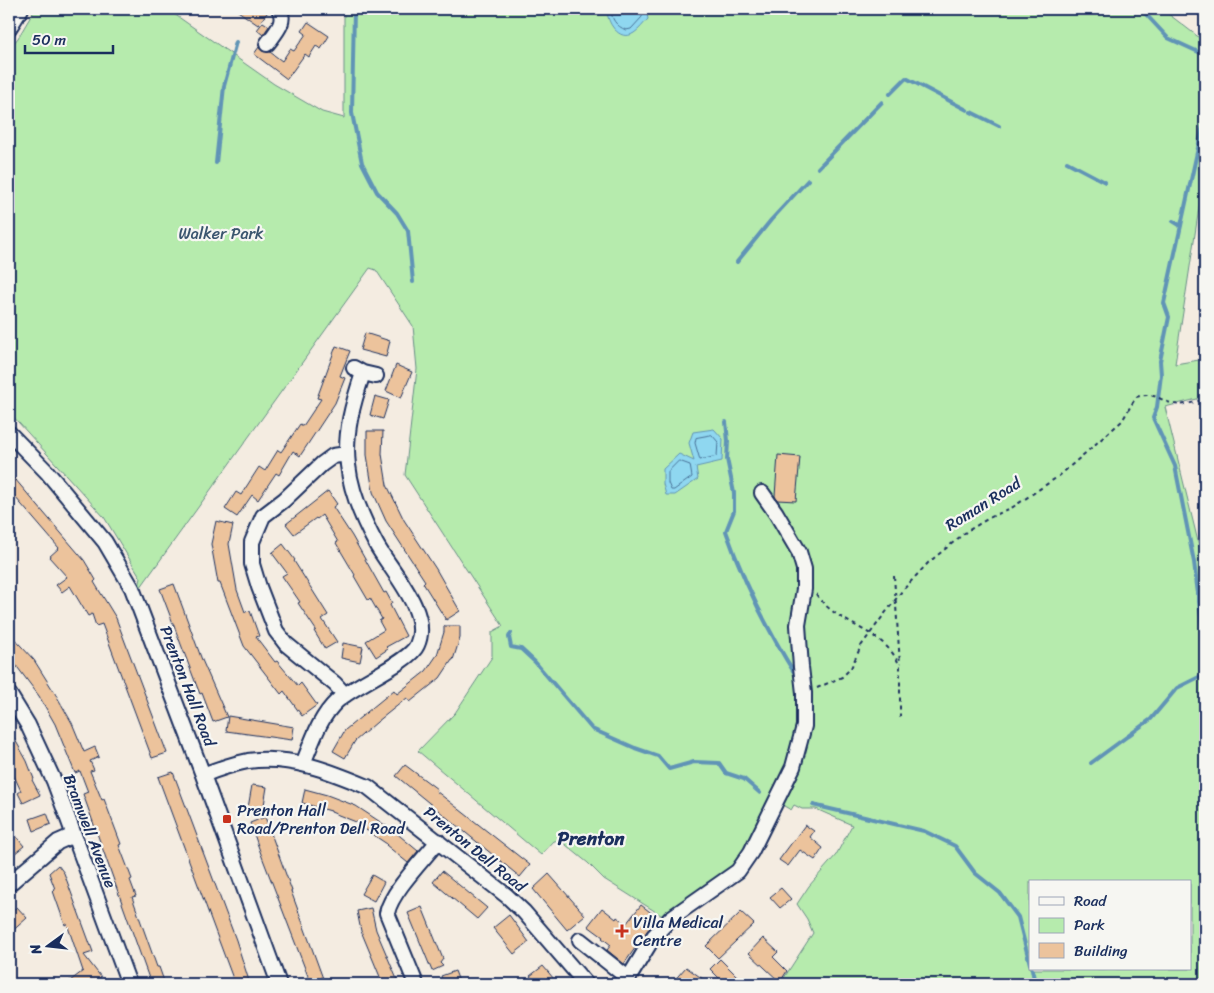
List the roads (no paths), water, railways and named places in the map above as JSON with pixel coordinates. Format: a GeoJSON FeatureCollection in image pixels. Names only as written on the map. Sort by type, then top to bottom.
{"type":"FeatureCollection","features":[{"type":"Feature","properties":{"kind":"street"},"geometry":{"type":"LineString","coordinates":[[9,28],[21,9]]}},
{"type":"Feature","properties":{"kind":"street"},"geometry":{"type":"LineString","coordinates":[[266,44],[282,21],[283,15],[279,9]]}},
{"type":"Feature","properties":{"kind":"street"},"geometry":{"type":"LineString","coordinates":[[303,764],[313,738],[325,715],[345,695],[408,656],[417,646],[420,631],[419,618],[410,598],[377,546],[363,519],[353,492],[348,467],[346,440],[352,404],[365,372]]}},
{"type":"Feature","properties":{"kind":"street","name":"Prenton Hall Road"},"geometry":{"type":"LineString","coordinates":[[9,433],[47,472],[105,542],[132,588],[203,774],[279,984]]}},
{"type":"Feature","properties":{"kind":"street"},"geometry":{"type":"LineString","coordinates":[[345,695],[335,684],[286,644],[276,631],[252,564],[252,542],[263,516],[284,500],[322,464],[333,456],[347,454]]}},
{"type":"Feature","properties":{"kind":"street"},"geometry":{"type":"LineString","coordinates":[[580,940],[626,981],[654,936],[670,918],[738,870],[748,857],[793,767],[804,726],[804,693],[798,625],[809,590],[798,552],[762,492]]}},
{"type":"Feature","properties":{"kind":"street","name":"Bramwell Avenue"},"geometry":{"type":"LineString","coordinates":[[9,694],[28,725],[54,781],[128,984]]}},
{"type":"Feature","properties":{"kind":"street","name":"Prenton Dell Road"},"geometry":{"type":"LineString","coordinates":[[203,774],[248,761],[269,760],[303,764],[342,776],[368,787],[507,896],[524,912],[586,984]]}},
{"type":"Feature","properties":{"kind":"street"},"geometry":{"type":"LineString","coordinates":[[9,884],[58,842],[74,835]]}},
{"type":"Feature","properties":{"kind":"street"},"geometry":{"type":"LineString","coordinates":[[416,984],[387,913],[388,906],[438,841]]}},
{"type":"Feature","properties":{"kind":"water"},"geometry":{"type":"Polygon","coordinates":[[[607,9],[646,9],[648,19],[634,33],[623,35],[611,25],[607,9]]]}},
{"type":"Feature","properties":{"kind":"water"},"geometry":{"type":"Polygon","coordinates":[[[714,429],[723,439],[722,461],[696,467],[698,479],[675,495],[666,495],[663,484],[663,469],[679,454],[694,461],[689,443],[693,432],[714,429]]]}},
{"type":"Feature","properties":{"kind":"waterway"},"geometry":{"type":"LineString","coordinates":[[354,9],[352,113],[362,163],[377,192],[397,213],[408,231],[413,282]]}},
{"type":"Feature","properties":{"kind":"waterway"},"geometry":{"type":"LineString","coordinates":[[1141,9],[1168,38],[1205,55]]}},
{"type":"Feature","properties":{"kind":"waterway"},"geometry":{"type":"LineString","coordinates":[[216,163],[224,86],[236,42]]}},
{"type":"Feature","properties":{"kind":"waterway"},"geometry":{"type":"LineString","coordinates":[[890,94],[906,78],[967,110]]}},
{"type":"Feature","properties":{"kind":"waterway"},"geometry":{"type":"LineString","coordinates":[[818,168],[882,102]]}},
{"type":"Feature","properties":{"kind":"waterway"},"geometry":{"type":"LineString","coordinates":[[971,112],[999,126]]}},
{"type":"Feature","properties":{"kind":"waterway"},"geometry":{"type":"LineString","coordinates":[[1205,116],[1164,303],[1169,317],[1160,361],[1161,375],[1157,407],[1153,418],[1175,466],[1194,562],[1205,649]]}},
{"type":"Feature","properties":{"kind":"waterway"},"geometry":{"type":"LineString","coordinates":[[1067,162],[1105,182]]}},
{"type":"Feature","properties":{"kind":"waterway"},"geometry":{"type":"LineString","coordinates":[[737,262],[771,220],[808,180]]}},
{"type":"Feature","properties":{"kind":"waterway"},"geometry":{"type":"LineString","coordinates":[[1173,221],[1181,226]]}},
{"type":"Feature","properties":{"kind":"waterway"},"geometry":{"type":"LineString","coordinates":[[726,422],[727,459],[734,493],[734,511],[726,531],[757,606],[797,677]]}},
{"type":"Feature","properties":{"kind":"waterway"},"geometry":{"type":"LineString","coordinates":[[511,633],[509,637],[511,647],[521,649],[535,662],[592,729],[658,756],[669,769],[694,762],[719,763],[726,773],[744,779],[760,793]]}},
{"type":"Feature","properties":{"kind":"waterway"},"geometry":{"type":"LineString","coordinates":[[1091,763],[1151,719],[1177,688],[1205,674]]}},
{"type":"Feature","properties":{"kind":"waterway"},"geometry":{"type":"LineString","coordinates":[[813,805],[924,831],[955,846],[975,873],[1000,893],[1018,917],[1029,960]]}},
{"type":"Feature","properties":{"kind":"waterway"},"geometry":{"type":"LineString","coordinates":[[1032,970],[1035,984]]}},
{"type":"Feature","properties":{"kind":"place","name":"Prenton Hall Road/Prenton Dell Road"},"geometry":{"type":"Point","coordinates":[227,819]}},
{"type":"Feature","properties":{"kind":"place","name":"Villa Medical Centre"},"geometry":{"type":"Point","coordinates":[622,931]}},
{"type":"Feature","properties":{"kind":"district","name":"Prenton"},"geometry":{"type":"Point","coordinates":[591,838]}},
{"type":"Feature","properties":{"kind":"park label","name":"Walker Park"},"geometry":{"type":"Point","coordinates":[221,233]}}]}
